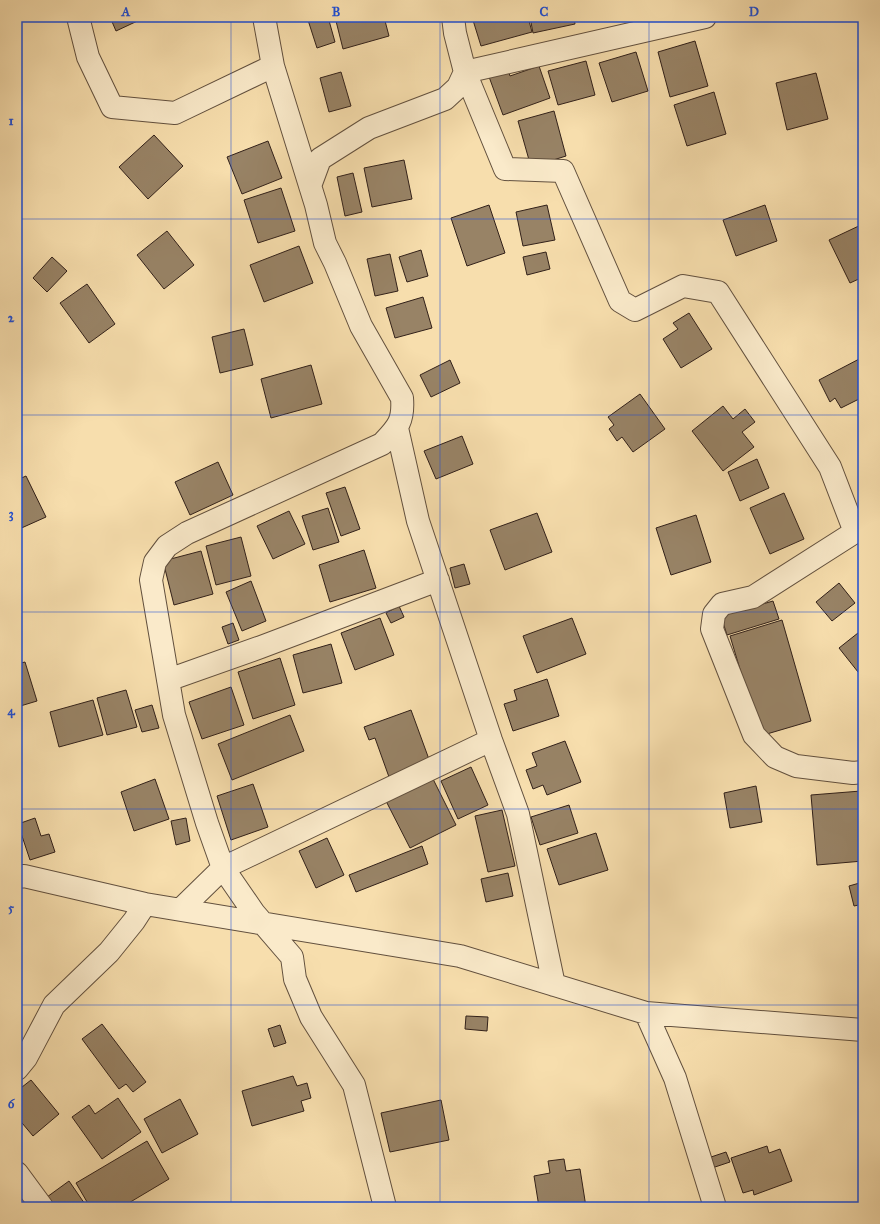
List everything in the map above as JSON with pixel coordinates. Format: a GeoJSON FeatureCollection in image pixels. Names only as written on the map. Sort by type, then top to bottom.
{"type":"FeatureCollection","features":[{"type":"Feature","properties":{"kind":"street"},"geometry":{"type":"LineString","coordinates":[[78,17],[88,57],[112,107],[175,113],[273,66]]}},
{"type":"Feature","properties":{"kind":"street"},"geometry":{"type":"LineString","coordinates":[[264,17],[273,66],[316,205],[325,243],[335,263],[361,326],[402,398],[403,411],[397,428],[382,444],[187,533],[167,546],[155,562],[151,580],[174,715],[207,822],[223,868],[262,922],[292,957],[295,979],[311,1017],[354,1085],[385,1207]]}},
{"type":"Feature","properties":{"kind":"street"},"geometry":{"type":"LineString","coordinates":[[453,17],[455,33],[465,72],[505,169],[562,170],[620,301],[635,310],[683,286],[718,292],[830,467],[855,532],[753,597],[722,604],[714,614],[712,629],[754,735],[775,757],[796,766],[863,772]]}},
{"type":"Feature","properties":{"kind":"street"},"geometry":{"type":"LineString","coordinates":[[465,72],[705,17]]}},
{"type":"Feature","properties":{"kind":"street"},"geometry":{"type":"LineString","coordinates":[[310,186],[320,160],[369,128],[445,99],[458,88],[465,72]]}},
{"type":"Feature","properties":{"kind":"street"},"geometry":{"type":"LineString","coordinates":[[397,428],[418,521],[491,740],[518,814],[554,984]]}},
{"type":"Feature","properties":{"kind":"street"},"geometry":{"type":"LineString","coordinates":[[168,680],[261,648],[438,580]]}},
{"type":"Feature","properties":{"kind":"street"},"geometry":{"type":"LineString","coordinates":[[181,909],[223,868],[491,740]]}},
{"type":"Feature","properties":{"kind":"street"},"geometry":{"type":"LineString","coordinates":[[20,873],[145,904],[262,922],[460,956],[646,1013],[863,1030]]}},
{"type":"Feature","properties":{"kind":"street"},"geometry":{"type":"LineString","coordinates":[[17,1069],[26,1058],[54,1005],[109,952],[134,921],[145,904]]}},
{"type":"Feature","properties":{"kind":"street"},"geometry":{"type":"LineString","coordinates":[[646,1013],[676,1078],[715,1207]]}},
{"type":"Feature","properties":{"kind":"street"},"geometry":{"type":"LineString","coordinates":[[17,1173],[42,1207]]}},
{"type":"Feature","properties":{"kind":"building"},"geometry":{"type":"Polygon","coordinates":[[[110,17],[146,17],[116,31],[110,17]]]}},
{"type":"Feature","properties":{"kind":"building"},"geometry":{"type":"Polygon","coordinates":[[[307,17],[328,17],[335,42],[317,48],[307,17]]]}},
{"type":"Feature","properties":{"kind":"building"},"geometry":{"type":"Polygon","coordinates":[[[335,17],[384,17],[389,36],[343,49],[335,17]]]}},
{"type":"Feature","properties":{"kind":"building"},"geometry":{"type":"Polygon","coordinates":[[[472,17],[528,17],[532,32],[481,46],[472,17]]]}},
{"type":"Feature","properties":{"kind":"building"},"geometry":{"type":"Polygon","coordinates":[[[530,17],[574,17],[575,24],[533,33],[530,17]]]}},
{"type":"Feature","properties":{"kind":"building"},"geometry":{"type":"Polygon","coordinates":[[[695,41],[708,86],[670,97],[658,52],[695,41]]]}},
{"type":"Feature","properties":{"kind":"building"},"geometry":{"type":"Polygon","coordinates":[[[636,52],[648,91],[612,102],[599,63],[636,52]]]}},
{"type":"Feature","properties":{"kind":"building"},"geometry":{"type":"Polygon","coordinates":[[[586,61],[595,95],[558,105],[548,71],[586,61]]]}},
{"type":"Feature","properties":{"kind":"building"},"geometry":{"type":"Polygon","coordinates":[[[539,66],[550,98],[503,115],[488,74],[507,67],[510,76],[539,66]]]}},
{"type":"Feature","properties":{"kind":"building"},"geometry":{"type":"Polygon","coordinates":[[[341,72],[351,106],[329,112],[320,78],[341,72]]]}},
{"type":"Feature","properties":{"kind":"building"},"geometry":{"type":"Polygon","coordinates":[[[816,73],[828,119],[787,130],[776,83],[816,73]]]}},
{"type":"Feature","properties":{"kind":"building"},"geometry":{"type":"Polygon","coordinates":[[[714,92],[726,134],[687,146],[674,105],[714,92]]]}},
{"type":"Feature","properties":{"kind":"building"},"geometry":{"type":"Polygon","coordinates":[[[554,111],[566,156],[531,167],[518,121],[554,111]]]}},
{"type":"Feature","properties":{"kind":"building"},"geometry":{"type":"Polygon","coordinates":[[[154,135],[183,166],[148,199],[119,167],[154,135]]]}},
{"type":"Feature","properties":{"kind":"building"},"geometry":{"type":"Polygon","coordinates":[[[268,141],[282,178],[242,194],[227,157],[268,141]]]}},
{"type":"Feature","properties":{"kind":"building"},"geometry":{"type":"Polygon","coordinates":[[[404,160],[412,199],[372,207],[364,168],[404,160]]]}},
{"type":"Feature","properties":{"kind":"building"},"geometry":{"type":"Polygon","coordinates":[[[353,173],[362,212],[345,216],[337,177],[353,173]]]}},
{"type":"Feature","properties":{"kind":"building"},"geometry":{"type":"Polygon","coordinates":[[[281,188],[295,231],[258,243],[244,200],[281,188]]]}},
{"type":"Feature","properties":{"kind":"building"},"geometry":{"type":"Polygon","coordinates":[[[489,205],[505,253],[467,266],[451,218],[489,205]]]}},
{"type":"Feature","properties":{"kind":"building"},"geometry":{"type":"Polygon","coordinates":[[[547,205],[555,240],[523,246],[516,212],[547,205]]]}},
{"type":"Feature","properties":{"kind":"building"},"geometry":{"type":"Polygon","coordinates":[[[765,205],[777,241],[736,256],[723,220],[765,205]]]}},
{"type":"Feature","properties":{"kind":"building"},"geometry":{"type":"Polygon","coordinates":[[[863,224],[863,277],[850,283],[829,240],[863,224]]]}},
{"type":"Feature","properties":{"kind":"building"},"geometry":{"type":"Polygon","coordinates":[[[167,231],[194,265],[164,289],[137,255],[167,231]]]}},
{"type":"Feature","properties":{"kind":"building"},"geometry":{"type":"Polygon","coordinates":[[[299,246],[313,283],[264,302],[250,265],[299,246]]]}},
{"type":"Feature","properties":{"kind":"building"},"geometry":{"type":"Polygon","coordinates":[[[421,250],[428,276],[407,282],[399,257],[421,250]]]}},
{"type":"Feature","properties":{"kind":"building"},"geometry":{"type":"Polygon","coordinates":[[[546,252],[550,269],[527,275],[523,257],[546,252]]]}},
{"type":"Feature","properties":{"kind":"building"},"geometry":{"type":"Polygon","coordinates":[[[390,254],[398,291],[375,296],[367,259],[390,254]]]}},
{"type":"Feature","properties":{"kind":"building"},"geometry":{"type":"Polygon","coordinates":[[[52,257],[67,271],[47,292],[33,278],[52,257]]]}},
{"type":"Feature","properties":{"kind":"building"},"geometry":{"type":"Polygon","coordinates":[[[87,284],[115,324],[89,343],[60,303],[87,284]]]}},
{"type":"Feature","properties":{"kind":"building"},"geometry":{"type":"Polygon","coordinates":[[[423,297],[432,328],[395,338],[386,308],[423,297]]]}},
{"type":"Feature","properties":{"kind":"building"},"geometry":{"type":"Polygon","coordinates":[[[689,313],[712,349],[681,368],[663,339],[678,329],[673,323],[689,313]]]}},
{"type":"Feature","properties":{"kind":"building"},"geometry":{"type":"Polygon","coordinates":[[[244,329],[253,365],[220,373],[212,337],[244,329]]]}},
{"type":"Feature","properties":{"kind":"building"},"geometry":{"type":"Polygon","coordinates":[[[863,357],[863,397],[841,408],[835,398],[830,402],[819,380],[863,357]]]}},
{"type":"Feature","properties":{"kind":"building"},"geometry":{"type":"Polygon","coordinates":[[[450,360],[460,383],[431,397],[420,375],[450,360]]]}},
{"type":"Feature","properties":{"kind":"building"},"geometry":{"type":"Polygon","coordinates":[[[311,365],[322,404],[271,418],[261,379],[311,365]]]}},
{"type":"Feature","properties":{"kind":"building"},"geometry":{"type":"Polygon","coordinates":[[[640,394],[665,429],[633,452],[622,437],[617,441],[609,429],[614,425],[608,417],[640,394]]]}},
{"type":"Feature","properties":{"kind":"building"},"geometry":{"type":"Polygon","coordinates":[[[723,406],[733,419],[745,409],[755,422],[742,432],[754,447],[723,471],[692,431],[723,406]]]}},
{"type":"Feature","properties":{"kind":"building"},"geometry":{"type":"Polygon","coordinates":[[[462,436],[473,464],[436,479],[424,451],[462,436]]]}},
{"type":"Feature","properties":{"kind":"building"},"geometry":{"type":"Polygon","coordinates":[[[757,459],[769,488],[740,501],[728,472],[757,459]]]}},
{"type":"Feature","properties":{"kind":"building"},"geometry":{"type":"Polygon","coordinates":[[[218,462],[233,495],[190,515],[175,482],[218,462]]]}},
{"type":"Feature","properties":{"kind":"building"},"geometry":{"type":"Polygon","coordinates":[[[26,476],[46,517],[17,530],[17,480],[26,476]]]}},
{"type":"Feature","properties":{"kind":"building"},"geometry":{"type":"Polygon","coordinates":[[[345,487],[360,529],[341,536],[326,493],[345,487]]]}},
{"type":"Feature","properties":{"kind":"building"},"geometry":{"type":"Polygon","coordinates":[[[784,493],[804,539],[770,554],[750,508],[784,493]]]}},
{"type":"Feature","properties":{"kind":"building"},"geometry":{"type":"Polygon","coordinates":[[[328,508],[339,542],[313,550],[302,516],[328,508]]]}},
{"type":"Feature","properties":{"kind":"building"},"geometry":{"type":"Polygon","coordinates":[[[289,511],[305,544],[273,559],[257,526],[289,511]]]}},
{"type":"Feature","properties":{"kind":"building"},"geometry":{"type":"Polygon","coordinates":[[[537,513],[552,552],[505,570],[490,530],[537,513]]]}},
{"type":"Feature","properties":{"kind":"building"},"geometry":{"type":"Polygon","coordinates":[[[696,515],[711,562],[671,575],[656,528],[696,515]]]}},
{"type":"Feature","properties":{"kind":"building"},"geometry":{"type":"Polygon","coordinates":[[[241,537],[251,576],[216,585],[206,546],[241,537]]]}},
{"type":"Feature","properties":{"kind":"building"},"geometry":{"type":"Polygon","coordinates":[[[364,550],[376,588],[330,602],[319,565],[364,550]]]}},
{"type":"Feature","properties":{"kind":"building"},"geometry":{"type":"Polygon","coordinates":[[[201,551],[213,594],[174,605],[163,561],[201,551]]]}},
{"type":"Feature","properties":{"kind":"building"},"geometry":{"type":"Polygon","coordinates":[[[464,564],[470,584],[455,588],[450,568],[464,564]]]}},
{"type":"Feature","properties":{"kind":"building"},"geometry":{"type":"Polygon","coordinates":[[[251,581],[266,621],[242,631],[226,592],[251,581]]]}},
{"type":"Feature","properties":{"kind":"building"},"geometry":{"type":"Polygon","coordinates":[[[839,583],[855,603],[832,621],[816,602],[839,583]]]}},
{"type":"Feature","properties":{"kind":"building"},"geometry":{"type":"Polygon","coordinates":[[[773,601],[779,619],[727,635],[721,616],[773,601]]]}},
{"type":"Feature","properties":{"kind":"building"},"geometry":{"type":"Polygon","coordinates":[[[399,606],[404,617],[391,623],[386,613],[399,606]]]}},
{"type":"Feature","properties":{"kind":"building"},"geometry":{"type":"Polygon","coordinates":[[[380,618],[394,655],[355,670],[341,633],[380,618]]]}},
{"type":"Feature","properties":{"kind":"building"},"geometry":{"type":"Polygon","coordinates":[[[572,618],[586,654],[537,673],[523,636],[572,618]]]}},
{"type":"Feature","properties":{"kind":"building"},"geometry":{"type":"Polygon","coordinates":[[[782,620],[811,721],[760,736],[730,636],[782,620]]]}},
{"type":"Feature","properties":{"kind":"building"},"geometry":{"type":"Polygon","coordinates":[[[233,623],[239,640],[228,644],[222,627],[233,623]]]}},
{"type":"Feature","properties":{"kind":"building"},"geometry":{"type":"Polygon","coordinates":[[[863,629],[863,676],[862,677],[839,648],[863,629]]]}},
{"type":"Feature","properties":{"kind":"building"},"geometry":{"type":"Polygon","coordinates":[[[331,644],[342,683],[303,693],[293,655],[331,644]]]}},
{"type":"Feature","properties":{"kind":"building"},"geometry":{"type":"Polygon","coordinates":[[[280,658],[295,705],[253,719],[238,672],[280,658]]]}},
{"type":"Feature","properties":{"kind":"building"},"geometry":{"type":"Polygon","coordinates":[[[25,662],[37,701],[17,707],[17,664],[25,662]]]}},
{"type":"Feature","properties":{"kind":"building"},"geometry":{"type":"Polygon","coordinates":[[[547,679],[559,716],[513,731],[504,704],[517,700],[514,690],[547,679]]]}},
{"type":"Feature","properties":{"kind":"building"},"geometry":{"type":"Polygon","coordinates":[[[231,687],[244,725],[202,739],[189,702],[231,687]]]}},
{"type":"Feature","properties":{"kind":"building"},"geometry":{"type":"Polygon","coordinates":[[[126,690],[137,727],[107,735],[97,698],[126,690]]]}},
{"type":"Feature","properties":{"kind":"building"},"geometry":{"type":"Polygon","coordinates":[[[93,700],[103,735],[59,747],[50,712],[93,700]]]}},
{"type":"Feature","properties":{"kind":"building"},"geometry":{"type":"Polygon","coordinates":[[[152,705],[159,728],[142,732],[135,710],[152,705]]]}},
{"type":"Feature","properties":{"kind":"building"},"geometry":{"type":"Polygon","coordinates":[[[411,710],[430,762],[389,777],[375,738],[369,740],[364,727],[411,710]]]}},
{"type":"Feature","properties":{"kind":"building"},"geometry":{"type":"Polygon","coordinates":[[[290,715],[304,751],[232,780],[218,744],[290,715]]]}},
{"type":"Feature","properties":{"kind":"building"},"geometry":{"type":"Polygon","coordinates":[[[565,741],[581,782],[547,795],[543,785],[533,789],[526,770],[537,766],[532,753],[565,741]]]}},
{"type":"Feature","properties":{"kind":"building"},"geometry":{"type":"Polygon","coordinates":[[[471,767],[488,805],[458,819],[441,781],[471,767]]]}},
{"type":"Feature","properties":{"kind":"building"},"geometry":{"type":"Polygon","coordinates":[[[432,777],[456,825],[410,848],[386,801],[432,777]]]}},
{"type":"Feature","properties":{"kind":"building"},"geometry":{"type":"Polygon","coordinates":[[[155,779],[169,819],[134,831],[121,792],[155,779]]]}},
{"type":"Feature","properties":{"kind":"building"},"geometry":{"type":"Polygon","coordinates":[[[253,784],[268,827],[231,840],[217,796],[253,784]]]}},
{"type":"Feature","properties":{"kind":"building"},"geometry":{"type":"Polygon","coordinates":[[[756,786],[762,822],[730,828],[724,793],[756,786]]]}},
{"type":"Feature","properties":{"kind":"building"},"geometry":{"type":"Polygon","coordinates":[[[861,791],[863,813],[863,861],[817,865],[811,795],[861,791]]]}},
{"type":"Feature","properties":{"kind":"building"},"geometry":{"type":"Polygon","coordinates":[[[569,805],[578,833],[540,845],[531,817],[569,805]]]}},
{"type":"Feature","properties":{"kind":"building"},"geometry":{"type":"Polygon","coordinates":[[[502,810],[515,866],[488,872],[475,816],[502,810]]]}},
{"type":"Feature","properties":{"kind":"building"},"geometry":{"type":"Polygon","coordinates":[[[35,818],[41,836],[49,834],[55,852],[30,860],[18,824],[35,818]]]}},
{"type":"Feature","properties":{"kind":"building"},"geometry":{"type":"Polygon","coordinates":[[[186,818],[190,841],[176,845],[171,821],[186,818]]]}},
{"type":"Feature","properties":{"kind":"building"},"geometry":{"type":"Polygon","coordinates":[[[596,833],[608,870],[559,885],[547,849],[596,833]]]}},
{"type":"Feature","properties":{"kind":"building"},"geometry":{"type":"Polygon","coordinates":[[[327,838],[344,875],[316,888],[299,851],[327,838]]]}},
{"type":"Feature","properties":{"kind":"building"},"geometry":{"type":"Polygon","coordinates":[[[422,846],[428,864],[356,892],[349,875],[422,846]]]}},
{"type":"Feature","properties":{"kind":"building"},"geometry":{"type":"Polygon","coordinates":[[[508,873],[513,896],[486,902],[481,879],[508,873]]]}},
{"type":"Feature","properties":{"kind":"building"},"geometry":{"type":"Polygon","coordinates":[[[863,882],[863,904],[854,906],[849,886],[863,882]]]}},
{"type":"Feature","properties":{"kind":"building"},"geometry":{"type":"Polygon","coordinates":[[[466,1016],[488,1017],[487,1031],[465,1029],[466,1016]]]}},
{"type":"Feature","properties":{"kind":"building"},"geometry":{"type":"Polygon","coordinates":[[[102,1024],[146,1082],[133,1092],[126,1084],[119,1089],[82,1039],[102,1024]]]}},
{"type":"Feature","properties":{"kind":"building"},"geometry":{"type":"Polygon","coordinates":[[[280,1025],[286,1043],[274,1047],[268,1029],[280,1025]]]}},
{"type":"Feature","properties":{"kind":"building"},"geometry":{"type":"Polygon","coordinates":[[[293,1076],[297,1086],[307,1083],[311,1098],[301,1101],[304,1111],[252,1126],[242,1091],[293,1076]]]}},
{"type":"Feature","properties":{"kind":"building"},"geometry":{"type":"Polygon","coordinates":[[[31,1080],[59,1114],[33,1136],[17,1117],[17,1091],[31,1080]]]}},
{"type":"Feature","properties":{"kind":"building"},"geometry":{"type":"Polygon","coordinates":[[[118,1098],[141,1132],[102,1159],[72,1117],[89,1105],[95,1114],[118,1098]]]}},
{"type":"Feature","properties":{"kind":"building"},"geometry":{"type":"Polygon","coordinates":[[[180,1099],[198,1134],[162,1153],[144,1119],[180,1099]]]}},
{"type":"Feature","properties":{"kind":"building"},"geometry":{"type":"Polygon","coordinates":[[[441,1100],[449,1140],[390,1152],[381,1113],[441,1100]]]}},
{"type":"Feature","properties":{"kind":"building"},"geometry":{"type":"Polygon","coordinates":[[[147,1141],[169,1179],[122,1207],[90,1207],[76,1183],[147,1141]]]}},
{"type":"Feature","properties":{"kind":"building"},"geometry":{"type":"Polygon","coordinates":[[[767,1146],[769,1153],[780,1149],[792,1181],[754,1195],[753,1190],[743,1193],[731,1158],[767,1146]]]}},
{"type":"Feature","properties":{"kind":"building"},"geometry":{"type":"Polygon","coordinates":[[[726,1152],[730,1162],[712,1168],[708,1158],[726,1152]]]}},
{"type":"Feature","properties":{"kind":"building"},"geometry":{"type":"Polygon","coordinates":[[[564,1159],[566,1171],[580,1169],[586,1207],[539,1207],[534,1176],[550,1173],[548,1161],[564,1159]]]}},
{"type":"Feature","properties":{"kind":"building"},"geometry":{"type":"Polygon","coordinates":[[[69,1181],[87,1207],[54,1207],[47,1197],[69,1181]]]}},
{"type":"Feature","properties":{"kind":"building"},"geometry":{"type":"Polygon","coordinates":[[[863,1186],[863,1203],[859,1187],[863,1186]]]}}]}
